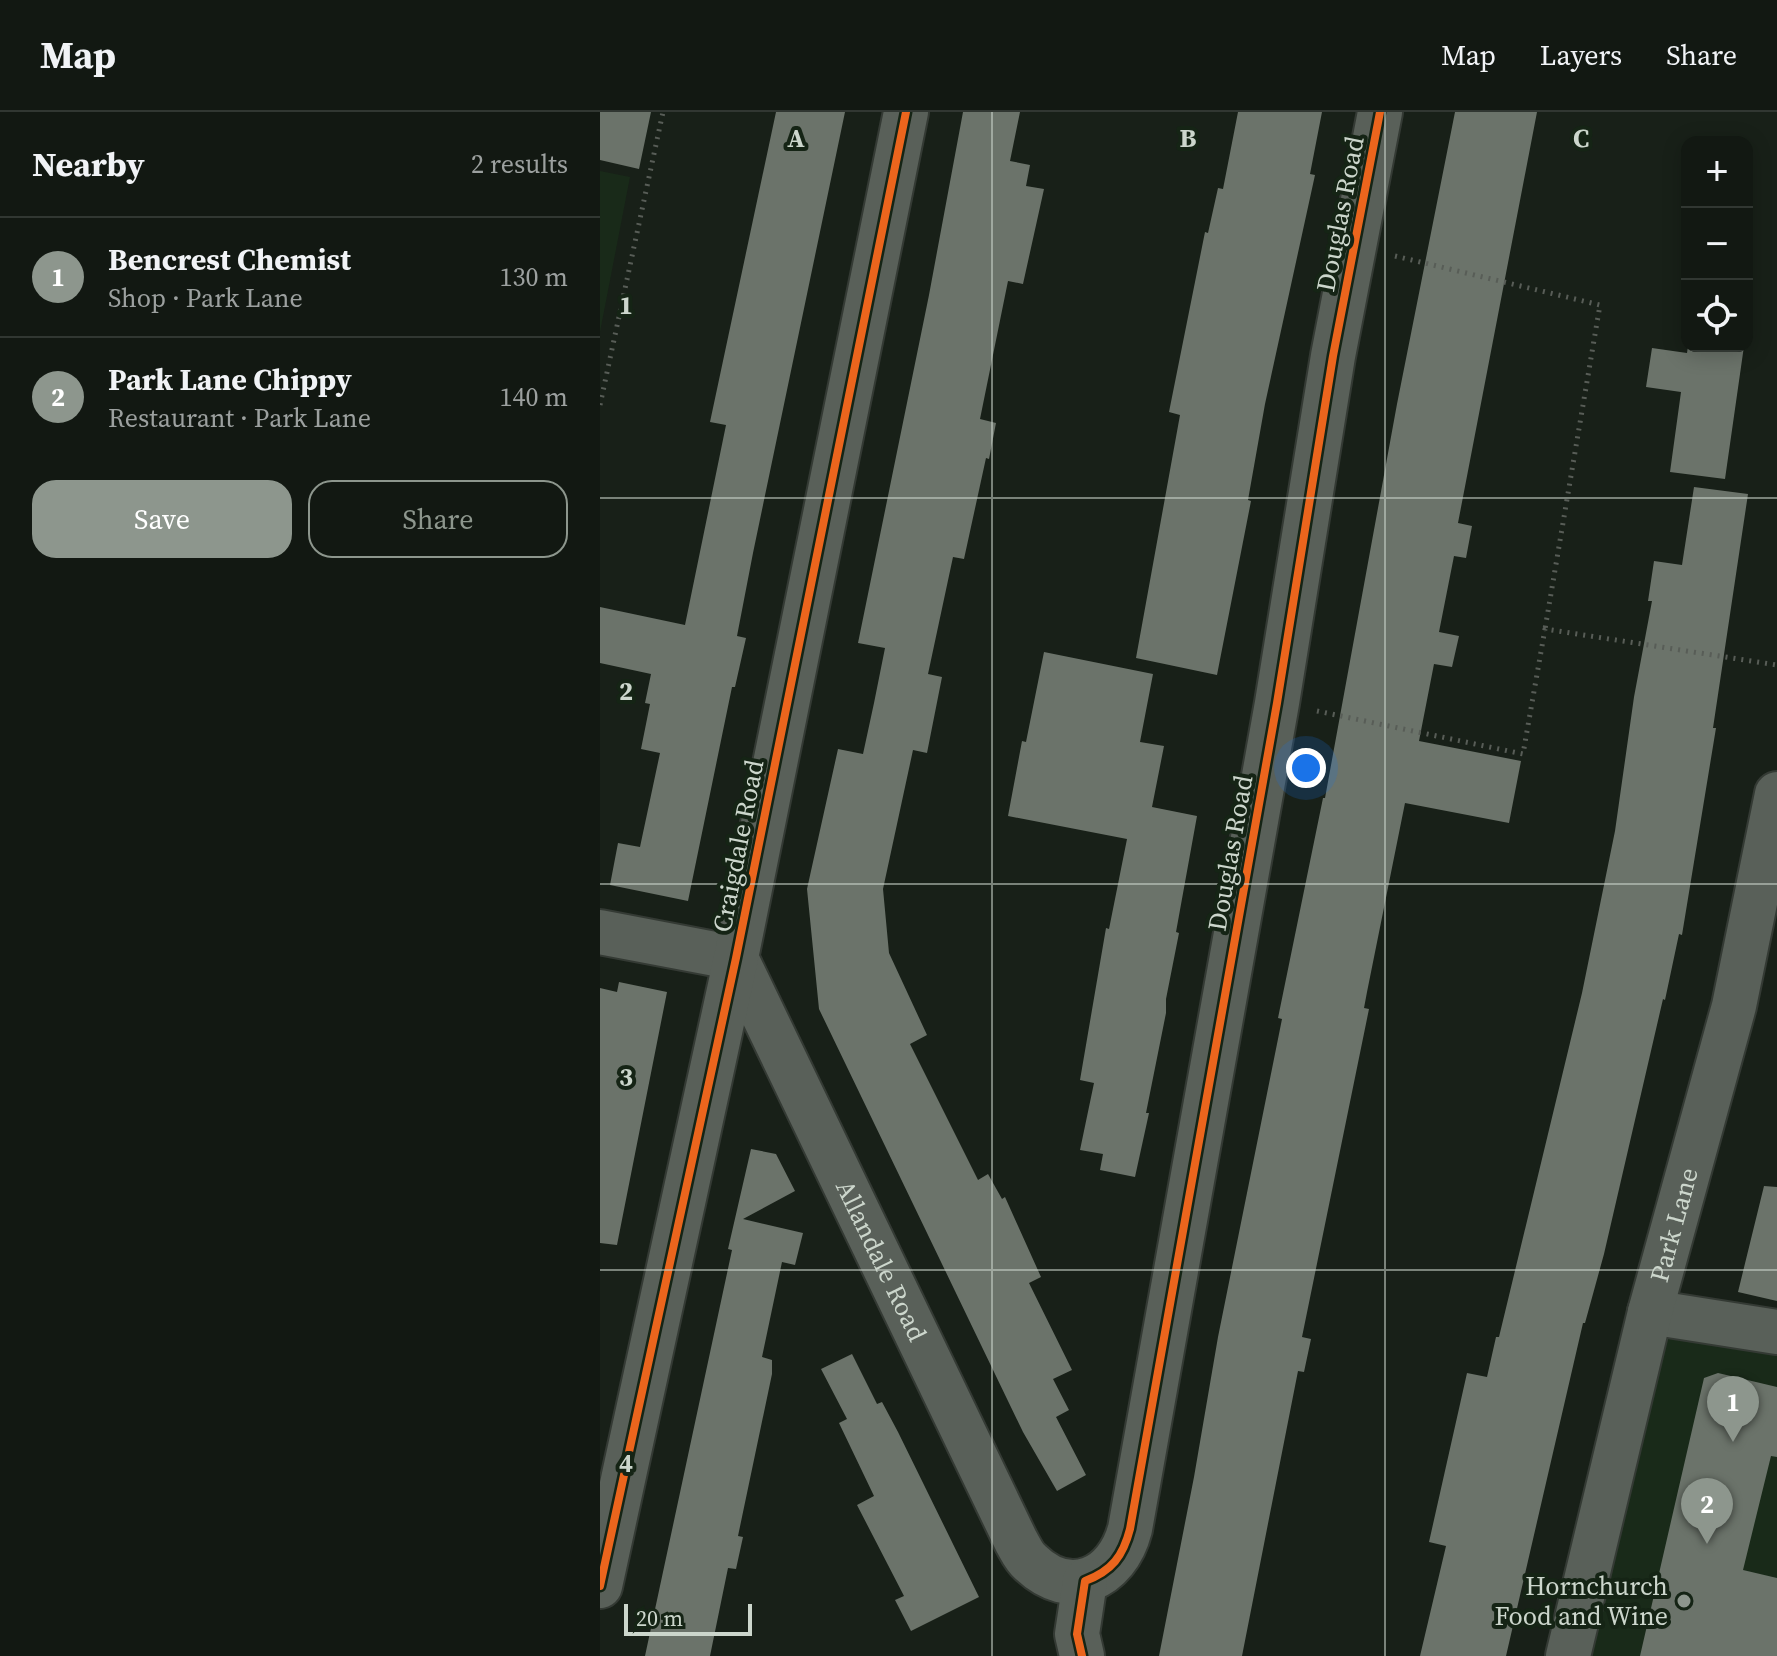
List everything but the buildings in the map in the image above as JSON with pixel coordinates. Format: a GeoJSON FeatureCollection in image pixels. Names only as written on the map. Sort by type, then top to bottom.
{"type":"FeatureCollection","features":[{"type":"Feature","properties":{"kind":"street","name":"Craigdale Road"},"geometry":{"type":"LineString","coordinates":[[600,1586],[736,958],[906,112]]}},
{"type":"Feature","properties":{"kind":"street","name":"Douglas Road"},"geometry":{"type":"LineString","coordinates":[[1085,1581],[1112,1567],[1125,1550],[1130,1529],[1277,703],[1353,246],[1380,112]]}},
{"type":"Feature","properties":{"kind":"street","name":"Park Lane"},"geometry":{"type":"LineString","coordinates":[[1568,1656],[1650,1312],[1734,1006],[1777,794]]}},
{"type":"Feature","properties":{"kind":"street"},"geometry":{"type":"LineString","coordinates":[[600,932],[736,958]]}},
{"type":"Feature","properties":{"kind":"street","name":"Allandale Road"},"geometry":{"type":"LineString","coordinates":[[736,958],[1016,1541],[1028,1561],[1047,1575],[1085,1581]]}},
{"type":"Feature","properties":{"kind":"street"},"geometry":{"type":"LineString","coordinates":[[1650,1312],[1777,1332]]}},
{"type":"Feature","properties":{"kind":"street"},"geometry":{"type":"LineString","coordinates":[[1082,1656],[1077,1634],[1085,1581]]}},
{"type":"Feature","properties":{"kind":"path"},"geometry":{"type":"LineString","coordinates":[[600,405],[663,112]]}},
{"type":"Feature","properties":{"kind":"path"},"geometry":{"type":"LineString","coordinates":[[1277,703],[1523,754],[1600,305],[1353,246]]}},
{"type":"Feature","properties":{"kind":"path"},"geometry":{"type":"LineString","coordinates":[[1545,629],[1777,665]]}},
{"type":"Feature","properties":{"kind":"shaded area"},"geometry":{"type":"Polygon","coordinates":[[[600,171],[630,177],[600,332],[600,171]]]}},
{"type":"Feature","properties":{"kind":"shaded area"},"geometry":{"type":"Polygon","coordinates":[[[1650,1312],[1777,1332],[1777,1656],[1568,1656],[1650,1312]]]}},
{"type":"Feature","properties":{"kind":"cycle path"},"geometry":{"type":"LineString","coordinates":[[600,1586],[736,958],[906,112]]}},
{"type":"Feature","properties":{"kind":"cycle path"},"geometry":{"type":"LineString","coordinates":[[1082,1656],[1077,1634],[1085,1581],[1115,1561],[1130,1529],[1277,703],[1333,356],[1380,112]]}},
{"type":"Feature","properties":{"kind":"place","name":"Bencrest Chemist"},"geometry":{"type":"Point","coordinates":[1733,1442]}},
{"type":"Feature","properties":{"kind":"place","name":"Park Lane Chippy"},"geometry":{"type":"Point","coordinates":[1707,1544]}},
{"type":"Feature","properties":{"kind":"place","name":"Hornchurch Food and Wine"},"geometry":{"type":"Point","coordinates":[1684,1601]}}]}
